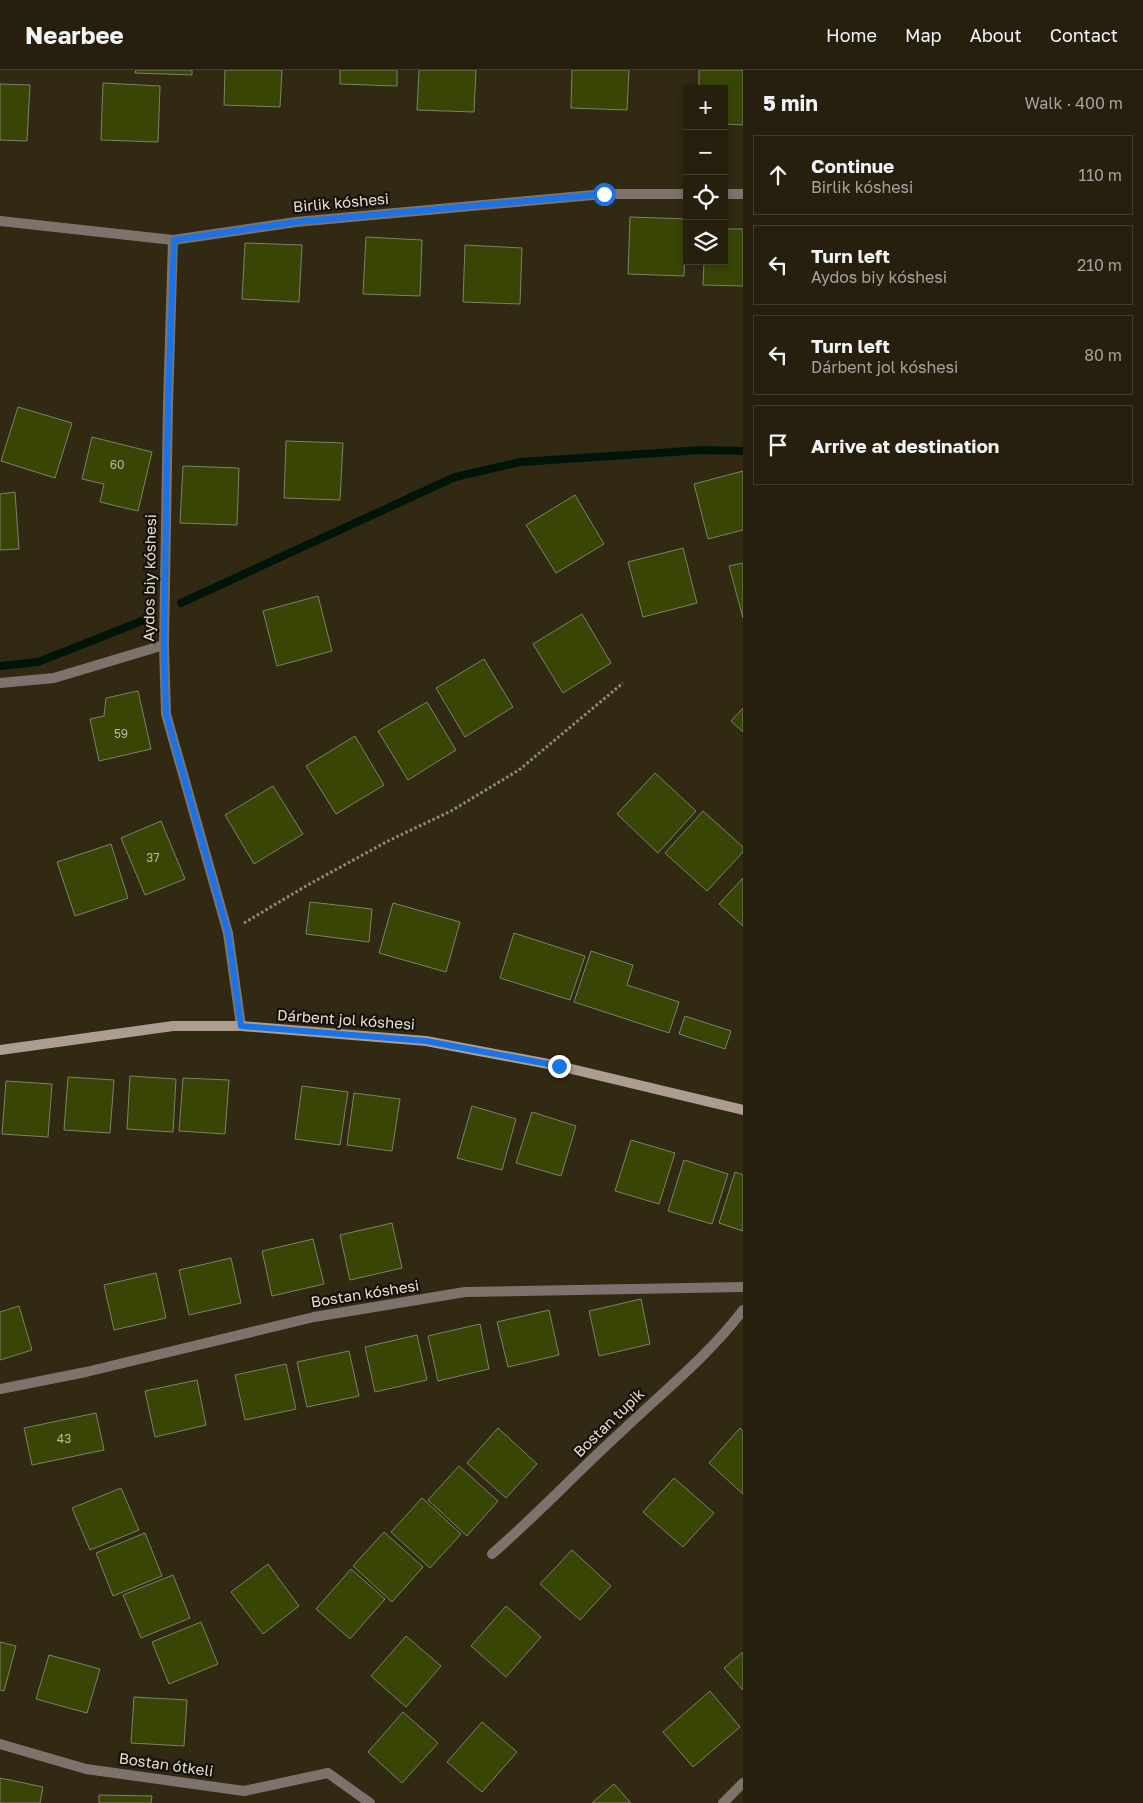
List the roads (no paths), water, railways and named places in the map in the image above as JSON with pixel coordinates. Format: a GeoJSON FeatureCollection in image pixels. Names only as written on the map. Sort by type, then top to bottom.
{"type":"FeatureCollection","features":[{"type":"Feature","properties":{"kind":"main road","name":"Dárbent jol kóshesi"},"geometry":{"type":"LineString","coordinates":[[0,1050],[173,1026],[241,1026],[426,1041],[559,1066],[743,1110]]}},
{"type":"Feature","properties":{"kind":"street","name":"Birlik kóshesi"},"geometry":{"type":"LineString","coordinates":[[0,221],[174,240],[296,222],[604,194],[683,194]]}},
{"type":"Feature","properties":{"kind":"street"},"geometry":{"type":"LineString","coordinates":[[728,194],[743,194]]}},
{"type":"Feature","properties":{"kind":"street","name":"Aydos biy kóshesi"},"geometry":{"type":"LineString","coordinates":[[174,240],[168,404],[164,645],[166,714],[228,933],[241,1026]]}},
{"type":"Feature","properties":{"kind":"street"},"geometry":{"type":"LineString","coordinates":[[0,683],[54,678],[164,645]]}},
{"type":"Feature","properties":{"kind":"street","name":"Bostan kóshesi"},"geometry":{"type":"LineString","coordinates":[[0,1389],[86,1372],[314,1317],[465,1292],[743,1287]]}},
{"type":"Feature","properties":{"kind":"street","name":"Bostan tupik"},"geometry":{"type":"LineString","coordinates":[[492,1554],[521,1529],[619,1433],[726,1333],[743,1310]]}},
{"type":"Feature","properties":{"kind":"street","name":"Bostan ótkeli"},"geometry":{"type":"LineString","coordinates":[[0,1744],[86,1768],[244,1792],[328,1773],[370,1803]]}},
{"type":"Feature","properties":{"kind":"street"},"geometry":{"type":"LineString","coordinates":[[723,1803],[743,1784]]}},
{"type":"Feature","properties":{"kind":"waterway"},"geometry":{"type":"LineString","coordinates":[[181,603],[455,477],[520,462],[703,450],[743,451]]}},
{"type":"Feature","properties":{"kind":"waterway"},"geometry":{"type":"LineString","coordinates":[[0,666],[38,662],[142,621]]}}]}
